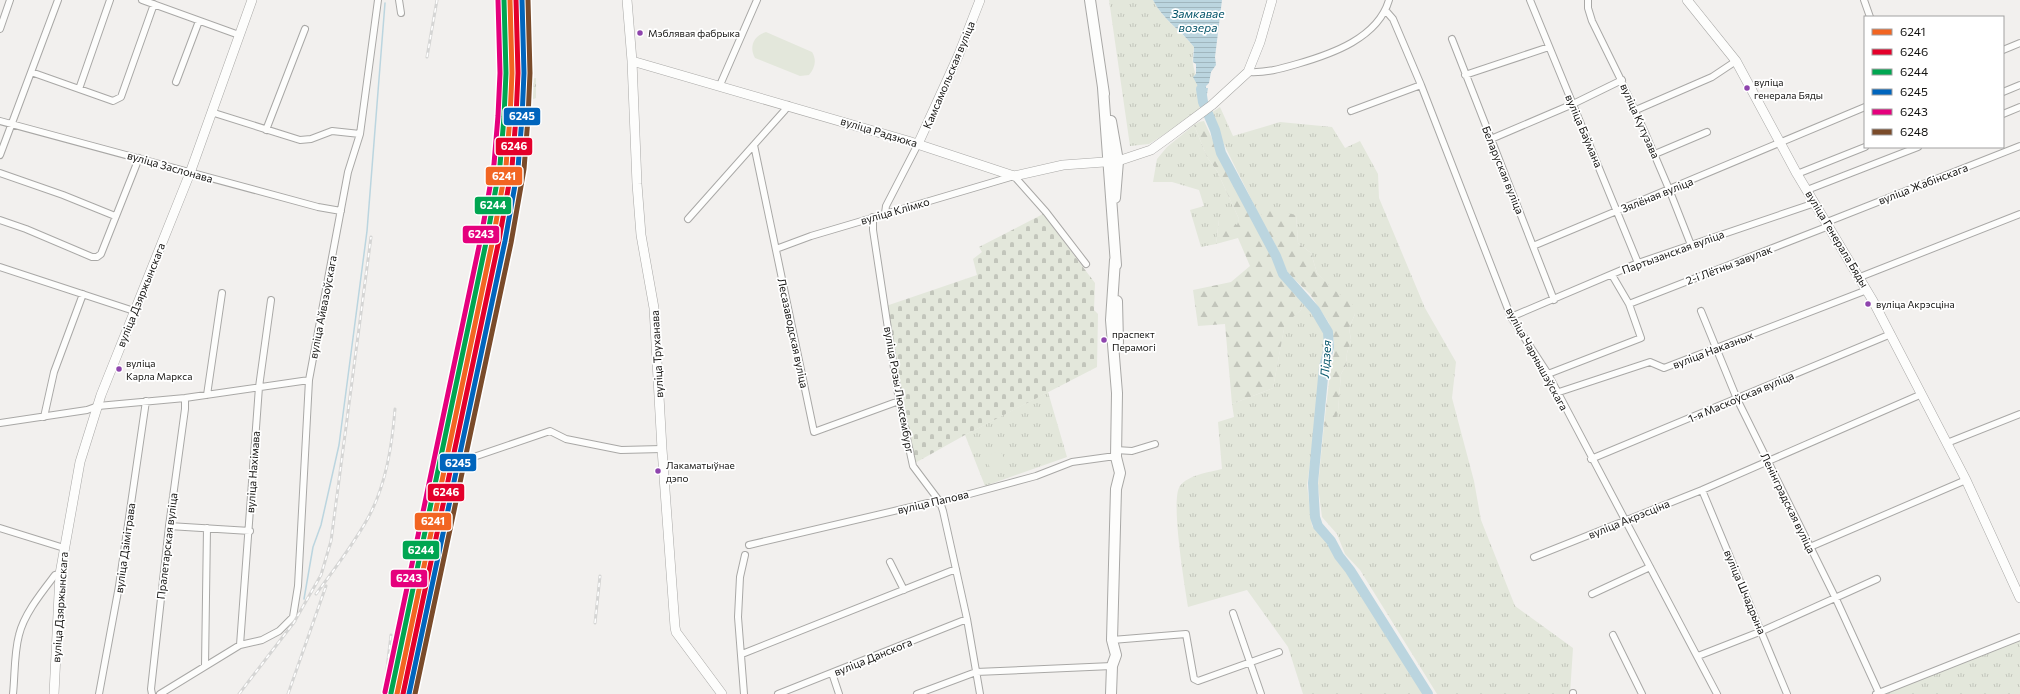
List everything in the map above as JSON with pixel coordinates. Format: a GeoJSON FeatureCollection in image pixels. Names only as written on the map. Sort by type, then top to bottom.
{"type":"FeatureCollection","features":[{"type":"Feature","properties":{"kind":"main road"},"geometry":{"type":"LineString","coordinates":[[1090,0],[1113,161],[1115,260],[1110,320],[1116,367],[1116,454],[1120,473],[1116,489],[1112,640],[1116,655],[1112,666],[1112,694]]}},
{"type":"Feature","properties":{"kind":"street"},"geometry":{"type":"LineString","coordinates":[[0,29],[10,0]]}},
{"type":"Feature","properties":{"kind":"street"},"geometry":{"type":"LineString","coordinates":[[0,155],[58,0]]}},
{"type":"Feature","properties":{"kind":"street"},"geometry":{"type":"LineString","coordinates":[[79,89],[110,0]]}},
{"type":"Feature","properties":{"kind":"street"},"geometry":{"type":"LineString","coordinates":[[142,0],[239,35]]}},
{"type":"Feature","properties":{"kind":"street","name":"вуліца Дзяржынскага"},"geometry":{"type":"LineString","coordinates":[[54,694],[60,574],[80,462],[98,406],[190,173],[252,0]]}},
{"type":"Feature","properties":{"kind":"street","name":"вуліца Айвазоўскага"},"geometry":{"type":"LineString","coordinates":[[240,645],[262,640],[279,631],[293,617],[298,586],[309,380],[348,172],[360,134],[378,0]]}},
{"type":"Feature","properties":{"kind":"street"},"geometry":{"type":"LineString","coordinates":[[399,0],[402,13]]}},
{"type":"Feature","properties":{"kind":"street","name":"вуліца Труханава"},"geometry":{"type":"LineString","coordinates":[[627,0],[632,61],[637,184],[641,235],[654,308],[662,450],[676,632],[722,694]]}},
{"type":"Feature","properties":{"kind":"street"},"geometry":{"type":"LineString","coordinates":[[720,85],[757,0]]}},
{"type":"Feature","properties":{"kind":"street","name":"Камсамольская вуліца"},"geometry":{"type":"LineString","coordinates":[[885,213],[886,206],[918,144],[959,54],[980,0]]}},
{"type":"Feature","properties":{"kind":"street"},"geometry":{"type":"LineString","coordinates":[[1014,176],[1064,165],[1113,161],[1151,150],[1212,105],[1248,72],[1260,42],[1272,0]]}},
{"type":"Feature","properties":{"kind":"street"},"geometry":{"type":"LineString","coordinates":[[1248,72],[1269,72],[1330,55],[1350,45],[1386,12],[1390,0]]}},
{"type":"Feature","properties":{"kind":"street","name":"вуліца Баўмана"},"geometry":{"type":"LineString","coordinates":[[1530,0],[1638,263]]}},
{"type":"Feature","properties":{"kind":"street","name":"вуліца Кутузава"},"geometry":{"type":"LineString","coordinates":[[1588,0],[1588,8],[1592,21],[1636,110],[1670,190],[1690,244]]}},
{"type":"Feature","properties":{"kind":"street","name":"вуліца Генерала Бяды"},"geometry":{"type":"LineString","coordinates":[[1688,0],[1736,61],[1797,174],[1860,277],[1966,480],[2020,598]]}},
{"type":"Feature","properties":{"kind":"street"},"geometry":{"type":"LineString","coordinates":[[1864,0],[1870,16]]}},
{"type":"Feature","properties":{"kind":"street"},"geometry":{"type":"LineString","coordinates":[[31,72],[113,101],[121,97],[154,4]]}},
{"type":"Feature","properties":{"kind":"street","name":"вуліца Чарнышэўскага"},"geometry":{"type":"LineString","coordinates":[[1386,12],[1393,19],[1421,86],[1511,317],[1548,374],[1556,393],[1717,694]]}},
{"type":"Feature","properties":{"kind":"street"},"geometry":{"type":"LineString","coordinates":[[176,82],[199,21]]}},
{"type":"Feature","properties":{"kind":"street"},"geometry":{"type":"LineString","coordinates":[[266,130],[305,29]]}},
{"type":"Feature","properties":{"kind":"street","name":"Беларуская вуліца"},"geometry":{"type":"LineString","coordinates":[[1452,39],[1554,300]]}},
{"type":"Feature","properties":{"kind":"street"},"geometry":{"type":"LineString","coordinates":[[2004,50],[2020,43]]}},
{"type":"Feature","properties":{"kind":"street"},"geometry":{"type":"LineString","coordinates":[[1465,75],[1549,47]]}},
{"type":"Feature","properties":{"kind":"street","name":"вуліца Радзюка"},"geometry":{"type":"LineString","coordinates":[[632,61],[720,85],[918,144],[1014,176],[1046,212],[1086,264]]}},
{"type":"Feature","properties":{"kind":"street"},"geometry":{"type":"LineString","coordinates":[[1636,110],[1712,78],[1736,61]]}},
{"type":"Feature","properties":{"kind":"street"},"geometry":{"type":"LineString","coordinates":[[1491,138],[1573,104],[1622,80]]}},
{"type":"Feature","properties":{"kind":"street"},"geometry":{"type":"LineString","coordinates":[[2004,92],[2020,85]]}},
{"type":"Feature","properties":{"kind":"street"},"geometry":{"type":"LineString","coordinates":[[1351,112],[1421,86]]}},
{"type":"Feature","properties":{"kind":"street"},"geometry":{"type":"LineString","coordinates":[[688,219],[788,105]]}},
{"type":"Feature","properties":{"kind":"street","name":"Зялёная вуліца"},"geometry":{"type":"LineString","coordinates":[[1533,246],[1670,190],[1864,107]]}},
{"type":"Feature","properties":{"kind":"street"},"geometry":{"type":"LineString","coordinates":[[2004,114],[2020,107]]}},
{"type":"Feature","properties":{"kind":"street"},"geometry":{"type":"LineString","coordinates":[[211,112],[300,140],[311,139],[332,130],[360,134]]}},
{"type":"Feature","properties":{"kind":"street","name":"вуліца Заслонава"},"geometry":{"type":"LineString","coordinates":[[0,121],[318,207],[340,211]]}},
{"type":"Feature","properties":{"kind":"street"},"geometry":{"type":"LineString","coordinates":[[1655,154],[1707,132]]}},
{"type":"Feature","properties":{"kind":"street","name":"Лесазаводская вуліца"},"geometry":{"type":"LineString","coordinates":[[754,145],[814,432],[898,401]]}},
{"type":"Feature","properties":{"kind":"street","name":"вуліца Жабінскага"},"geometry":{"type":"LineString","coordinates":[[1828,224],[2020,146]]}},
{"type":"Feature","properties":{"kind":"street"},"geometry":{"type":"LineString","coordinates":[[1797,174],[1864,147]]}},
{"type":"Feature","properties":{"kind":"street"},"geometry":{"type":"LineString","coordinates":[[1807,190],[1915,148]]}},
{"type":"Feature","properties":{"kind":"street"},"geometry":{"type":"LineString","coordinates":[[0,220],[26,229],[92,257],[97,257],[101,254],[139,158]]}},
{"type":"Feature","properties":{"kind":"street"},"geometry":{"type":"LineString","coordinates":[[0,173],[63,195],[116,216]]}},
{"type":"Feature","properties":{"kind":"street","name":"вуліца Клімко"},"geometry":{"type":"LineString","coordinates":[[776,249],[811,236],[885,213],[1014,176]]}},
{"type":"Feature","properties":{"kind":"street","name":"Партызанская вуліца"},"geometry":{"type":"LineString","coordinates":[[1511,317],[1638,263],[1690,244],[1815,204]]}},
{"type":"Feature","properties":{"kind":"street"},"geometry":{"type":"LineString","coordinates":[[1860,277],[2020,214]]}},
{"type":"Feature","properties":{"kind":"street","name":"вуліца Розы Люксембург"},"geometry":{"type":"LineString","coordinates":[[873,217],[873,230],[898,401],[913,466],[940,502],[967,619],[980,694]]}},
{"type":"Feature","properties":{"kind":"street","name":"2-і Лётны завулак"},"geometry":{"type":"LineString","coordinates":[[1628,304],[1828,224]]}},
{"type":"Feature","properties":{"kind":"street"},"geometry":{"type":"LineString","coordinates":[[0,267],[134,312]]}},
{"type":"Feature","properties":{"kind":"street"},"geometry":{"type":"LineString","coordinates":[[1548,374],[1641,338],[1628,304],[1612,275]]}},
{"type":"Feature","properties":{"kind":"street","name":"вуліца Наказных"},"geometry":{"type":"LineString","coordinates":[[1556,393],[1650,362],[1664,368],[1867,290]]}},
{"type":"Feature","properties":{"kind":"street"},"geometry":{"type":"LineString","coordinates":[[207,395],[222,293]]}},
{"type":"Feature","properties":{"kind":"street"},"geometry":{"type":"LineString","coordinates":[[44,417],[54,372],[83,294]]}},
{"type":"Feature","properties":{"kind":"street","name":"вуліца Нахімава"},"geometry":{"type":"LineString","coordinates":[[240,645],[250,531],[259,387],[271,300]]}},
{"type":"Feature","properties":{"kind":"street","name":"Ленінградская вуліца"},"geometry":{"type":"LineString","coordinates":[[1701,311],[1737,399],[1836,599],[1878,693]]}},
{"type":"Feature","properties":{"kind":"street","name":"1-я Маскоўская вуліца"},"geometry":{"type":"LineString","coordinates":[[1591,459],[1891,334]]}},
{"type":"Feature","properties":{"kind":"street"},"geometry":{"type":"LineString","coordinates":[[0,423],[87,410],[98,406],[185,398],[309,380]]}},
{"type":"Feature","properties":{"kind":"street","name":"вуліца Акрэсціна"},"geometry":{"type":"LineString","coordinates":[[1534,557],[1702,490],[1922,394]]}},
{"type":"Feature","properties":{"kind":"street","name":"Пралетарская вуліца"},"geometry":{"type":"LineString","coordinates":[[152,694],[151,689],[169,526],[185,409],[185,398]]}},
{"type":"Feature","properties":{"kind":"street","name":"вуліца Дзімітрава"},"geometry":{"type":"LineString","coordinates":[[99,694],[119,586],[146,401]]}},
{"type":"Feature","properties":{"kind":"street"},"geometry":{"type":"LineString","coordinates":[[1947,443],[2020,414]]}},
{"type":"Feature","properties":{"kind":"street"},"geometry":{"type":"LineString","coordinates":[[411,694],[459,462],[550,432],[566,439],[621,450],[662,450]]}},
{"type":"Feature","properties":{"kind":"street","name":"вуліца Папова"},"geometry":{"type":"LineString","coordinates":[[749,545],[928,503],[940,502],[1036,476],[1072,462],[1132,451],[1155,444]]}},
{"type":"Feature","properties":{"kind":"street"},"geometry":{"type":"LineString","coordinates":[[1810,547],[1966,480]]}},
{"type":"Feature","properties":{"kind":"street","name":"вуліца Шчадрына"},"geometry":{"type":"LineString","coordinates":[[1702,490],[1787,694]]}},
{"type":"Feature","properties":{"kind":"street"},"geometry":{"type":"LineString","coordinates":[[169,526],[250,531]]}},
{"type":"Feature","properties":{"kind":"street"},"geometry":{"type":"LineString","coordinates":[[0,528],[64,548]]}},
{"type":"Feature","properties":{"kind":"street"},"geometry":{"type":"LineString","coordinates":[[205,666],[207,528]]}},
{"type":"Feature","properties":{"kind":"street"},"geometry":{"type":"LineString","coordinates":[[744,694],[738,617],[740,577],[745,555]]}},
{"type":"Feature","properties":{"kind":"street"},"geometry":{"type":"LineString","coordinates":[[890,562],[904,590]]}},
{"type":"Feature","properties":{"kind":"street"},"geometry":{"type":"LineString","coordinates":[[1592,594],[1650,567]]}},
{"type":"Feature","properties":{"kind":"street"},"geometry":{"type":"LineString","coordinates":[[742,654],[956,569]]}},
{"type":"Feature","properties":{"kind":"street"},"geometry":{"type":"LineString","coordinates":[[13,694],[18,636],[22,626],[50,582],[55,575],[60,574]]}},
{"type":"Feature","properties":{"kind":"street"},"geometry":{"type":"LineString","coordinates":[[1698,656],[1762,631],[1878,579]]}},
{"type":"Feature","properties":{"kind":"street"},"geometry":{"type":"LineString","coordinates":[[1233,613],[1261,694]]}},
{"type":"Feature","properties":{"kind":"street","name":"вуліца Данскога"},"geometry":{"type":"LineString","coordinates":[[778,694],[967,619]]}},
{"type":"Feature","properties":{"kind":"street"},"geometry":{"type":"LineString","coordinates":[[1112,640],[1186,634],[1194,679],[1198,681],[1279,652]]}},
{"type":"Feature","properties":{"kind":"street"},"geometry":{"type":"LineString","coordinates":[[1614,635],[1642,694]]}},
{"type":"Feature","properties":{"kind":"street"},"geometry":{"type":"LineString","coordinates":[[1878,693],[2020,637]]}},
{"type":"Feature","properties":{"kind":"street"},"geometry":{"type":"LineString","coordinates":[[160,694],[240,645]]}},
{"type":"Feature","properties":{"kind":"street"},"geometry":{"type":"LineString","coordinates":[[917,694],[976,672],[1112,666]]}},
{"type":"Feature","properties":{"kind":"street"},"geometry":{"type":"LineString","coordinates":[[832,673],[839,694]]}},
{"type":"Feature","properties":{"kind":"green space"},"geometry":{"type":"Polygon","coordinates":[[[1109,0],[1153,0],[1166,19],[1194,47],[1194,69],[1201,92],[1201,104],[1199,109],[1149,144],[1130,146],[1109,0]]]}},
{"type":"Feature","properties":{"kind":"green space"},"geometry":{"type":"Polygon","coordinates":[[[766,32],[812,52],[815,64],[809,75],[800,76],[755,58],[752,50],[753,42],[758,36],[766,32]]]}},
{"type":"Feature","properties":{"kind":"green space"},"geometry":{"type":"Polygon","coordinates":[[[519,77],[523,77],[524,85],[528,85],[530,79],[536,78],[536,98],[524,103],[522,111],[518,113],[519,77]]]}},
{"type":"Feature","properties":{"kind":"green space"},"geometry":{"type":"Polygon","coordinates":[[[1220,107],[1233,136],[1280,122],[1332,127],[1345,148],[1360,141],[1378,174],[1379,198],[1425,308],[1456,362],[1452,398],[1474,481],[1481,520],[1515,606],[1573,648],[1570,694],[1437,694],[1360,570],[1345,554],[1337,534],[1322,517],[1318,486],[1324,425],[1327,427],[1338,411],[1341,374],[1346,365],[1347,353],[1351,340],[1349,328],[1355,314],[1317,273],[1311,253],[1298,243],[1296,215],[1264,211],[1260,218],[1223,143],[1212,117],[1211,113],[1220,107]]]}},
{"type":"Feature","properties":{"kind":"green space"},"geometry":{"type":"Polygon","coordinates":[[[1204,121],[1221,158],[1239,191],[1253,223],[1267,246],[1282,279],[1303,299],[1301,310],[1285,324],[1273,388],[1232,404],[1225,324],[1198,326],[1193,290],[1231,282],[1250,266],[1238,238],[1216,244],[1219,220],[1227,218],[1237,225],[1239,219],[1217,171],[1207,157],[1194,125],[1204,121]]]}},
{"type":"Feature","properties":{"kind":"green space"},"geometry":{"type":"Polygon","coordinates":[[[1194,125],[1207,157],[1217,171],[1239,219],[1237,226],[1219,220],[1216,244],[1201,247],[1190,210],[1204,206],[1199,190],[1172,182],[1153,182],[1157,159],[1167,147],[1194,125]]]}},
{"type":"Feature","properties":{"kind":"green space"},"geometry":{"type":"Polygon","coordinates":[[[1273,209],[1296,215],[1298,243],[1311,253],[1317,273],[1332,288],[1353,305],[1355,314],[1349,328],[1351,340],[1347,353],[1346,365],[1341,374],[1338,411],[1334,427],[1327,427],[1324,425],[1331,364],[1334,354],[1334,340],[1329,323],[1310,294],[1288,273],[1274,242],[1260,218],[1263,211],[1273,209]]]}},
{"type":"Feature","properties":{"kind":"green space"},"geometry":{"type":"Polygon","coordinates":[[[1043,214],[1095,283],[1094,310],[1098,314],[1097,367],[965,435],[915,463],[886,306],[977,275],[973,259],[982,252],[979,247],[1043,214]]]}},
{"type":"Feature","properties":{"kind":"green space"},"geometry":{"type":"Polygon","coordinates":[[[1303,299],[1322,326],[1327,339],[1307,485],[1312,526],[1327,541],[1337,561],[1351,576],[1424,694],[1303,694],[1288,647],[1247,590],[1188,607],[1177,525],[1177,494],[1180,486],[1188,479],[1222,469],[1218,422],[1234,417],[1232,404],[1273,388],[1285,323],[1301,310],[1303,299]]]}},
{"type":"Feature","properties":{"kind":"green space"},"geometry":{"type":"Polygon","coordinates":[[[1048,392],[1067,457],[985,486],[965,435],[1048,392]]]}},
{"type":"Feature","properties":{"kind":"green space"},"geometry":{"type":"Polygon","coordinates":[[[1000,450],[1008,467],[993,474],[985,457],[1000,450]]]}},
{"type":"Feature","properties":{"kind":"green space"},"geometry":{"type":"Polygon","coordinates":[[[2020,637],[2020,694],[1884,694],[2020,637]]]}},
{"type":"Feature","properties":{"kind":"water","name":"Замкавае возера"},"geometry":{"type":"Polygon","coordinates":[[[1153,0],[1222,0],[1215,57],[1216,65],[1211,72],[1209,83],[1206,86],[1206,88],[1208,88],[1206,100],[1201,104],[1201,92],[1193,77],[1196,74],[1196,64],[1193,62],[1194,47],[1167,19],[1153,0]]]}},
{"type":"Feature","properties":{"kind":"waterway"},"geometry":{"type":"LineString","coordinates":[[304,599],[313,547],[321,525],[339,445],[367,231],[385,3]]}},
{"type":"Feature","properties":{"kind":"waterway","name":"Лідзея"},"geometry":{"type":"LineString","coordinates":[[1201,89],[1203,102],[1215,130],[1221,153],[1276,256],[1283,274],[1315,310],[1328,332],[1329,347],[1324,367],[1313,483],[1315,517],[1318,526],[1331,541],[1339,556],[1350,570],[1428,694]]}},
{"type":"Feature","properties":{"kind":"railway"},"geometry":{"type":"LineString","coordinates":[[427,57],[437,0]]}},
{"type":"Feature","properties":{"kind":"railway"},"geometry":{"type":"LineString","coordinates":[[293,624],[321,575],[331,541],[371,237]]}},
{"type":"Feature","properties":{"kind":"railway"},"geometry":{"type":"LineString","coordinates":[[316,594],[356,538],[374,505],[384,479],[390,451],[395,409]]}},
{"type":"Feature","properties":{"kind":"railway"},"geometry":{"type":"LineString","coordinates":[[595,623],[600,576]]}},
{"type":"Feature","properties":{"kind":"railway"},"geometry":{"type":"LineString","coordinates":[[288,694],[326,586]]}},
{"type":"Feature","properties":{"kind":"railway"},"geometry":{"type":"LineString","coordinates":[[239,694],[295,621]]}},
{"type":"Feature","properties":{"kind":"railway"},"geometry":{"type":"LineString","coordinates":[[384,694],[391,635]]}},
{"type":"Feature","properties":{"kind":"railway"},"geometry":{"type":"LineString","coordinates":[[390,694],[399,664]]}},
{"type":"Feature","properties":{"kind":"transit line","name":"6243"},"geometry":{"type":"LineString","coordinates":[[385,692],[481,237],[494,164],[500,73],[498,0]]}},
{"type":"Feature","properties":{"kind":"transit line","name":"6244"},"geometry":{"type":"LineString","coordinates":[[391,693],[487,238],[500,165],[506,73],[504,0]]}},
{"type":"Feature","properties":{"kind":"transit line","name":"6241"},"geometry":{"type":"LineString","coordinates":[[397,694],[493,239],[506,166],[512,73],[510,0]]}},
{"type":"Feature","properties":{"kind":"transit line","name":"6246"},"geometry":{"type":"LineString","coordinates":[[403,694],[499,240],[512,167],[518,73],[516,0]]}},
{"type":"Feature","properties":{"kind":"transit line","name":"6245"},"geometry":{"type":"LineString","coordinates":[[409,694],[505,241],[518,168],[524,73],[522,0]]}},
{"type":"Feature","properties":{"kind":"transit line","name":"6248"},"geometry":{"type":"LineString","coordinates":[[415,694],[511,243],[524,169],[530,73],[528,0]]}},
{"type":"Feature","properties":{"kind":"place","name":"Мэблявая фабрыка"},"geometry":{"type":"Point","coordinates":[640,33]}},
{"type":"Feature","properties":{"kind":"place","name":"вуліца генерала Бяды"},"geometry":{"type":"Point","coordinates":[1747,88]}},
{"type":"Feature","properties":{"kind":"place","name":"вуліца Акрэсціна"},"geometry":{"type":"Point","coordinates":[1868,304]}},
{"type":"Feature","properties":{"kind":"place","name":"праспект Перамогі"},"geometry":{"type":"Point","coordinates":[1104,340]}},
{"type":"Feature","properties":{"kind":"place","name":"вуліца Карла Маркса"},"geometry":{"type":"Point","coordinates":[119,369]}},
{"type":"Feature","properties":{"kind":"place","name":"Лакаматыўнае дэпо"},"geometry":{"type":"Point","coordinates":[658,471]}}]}
